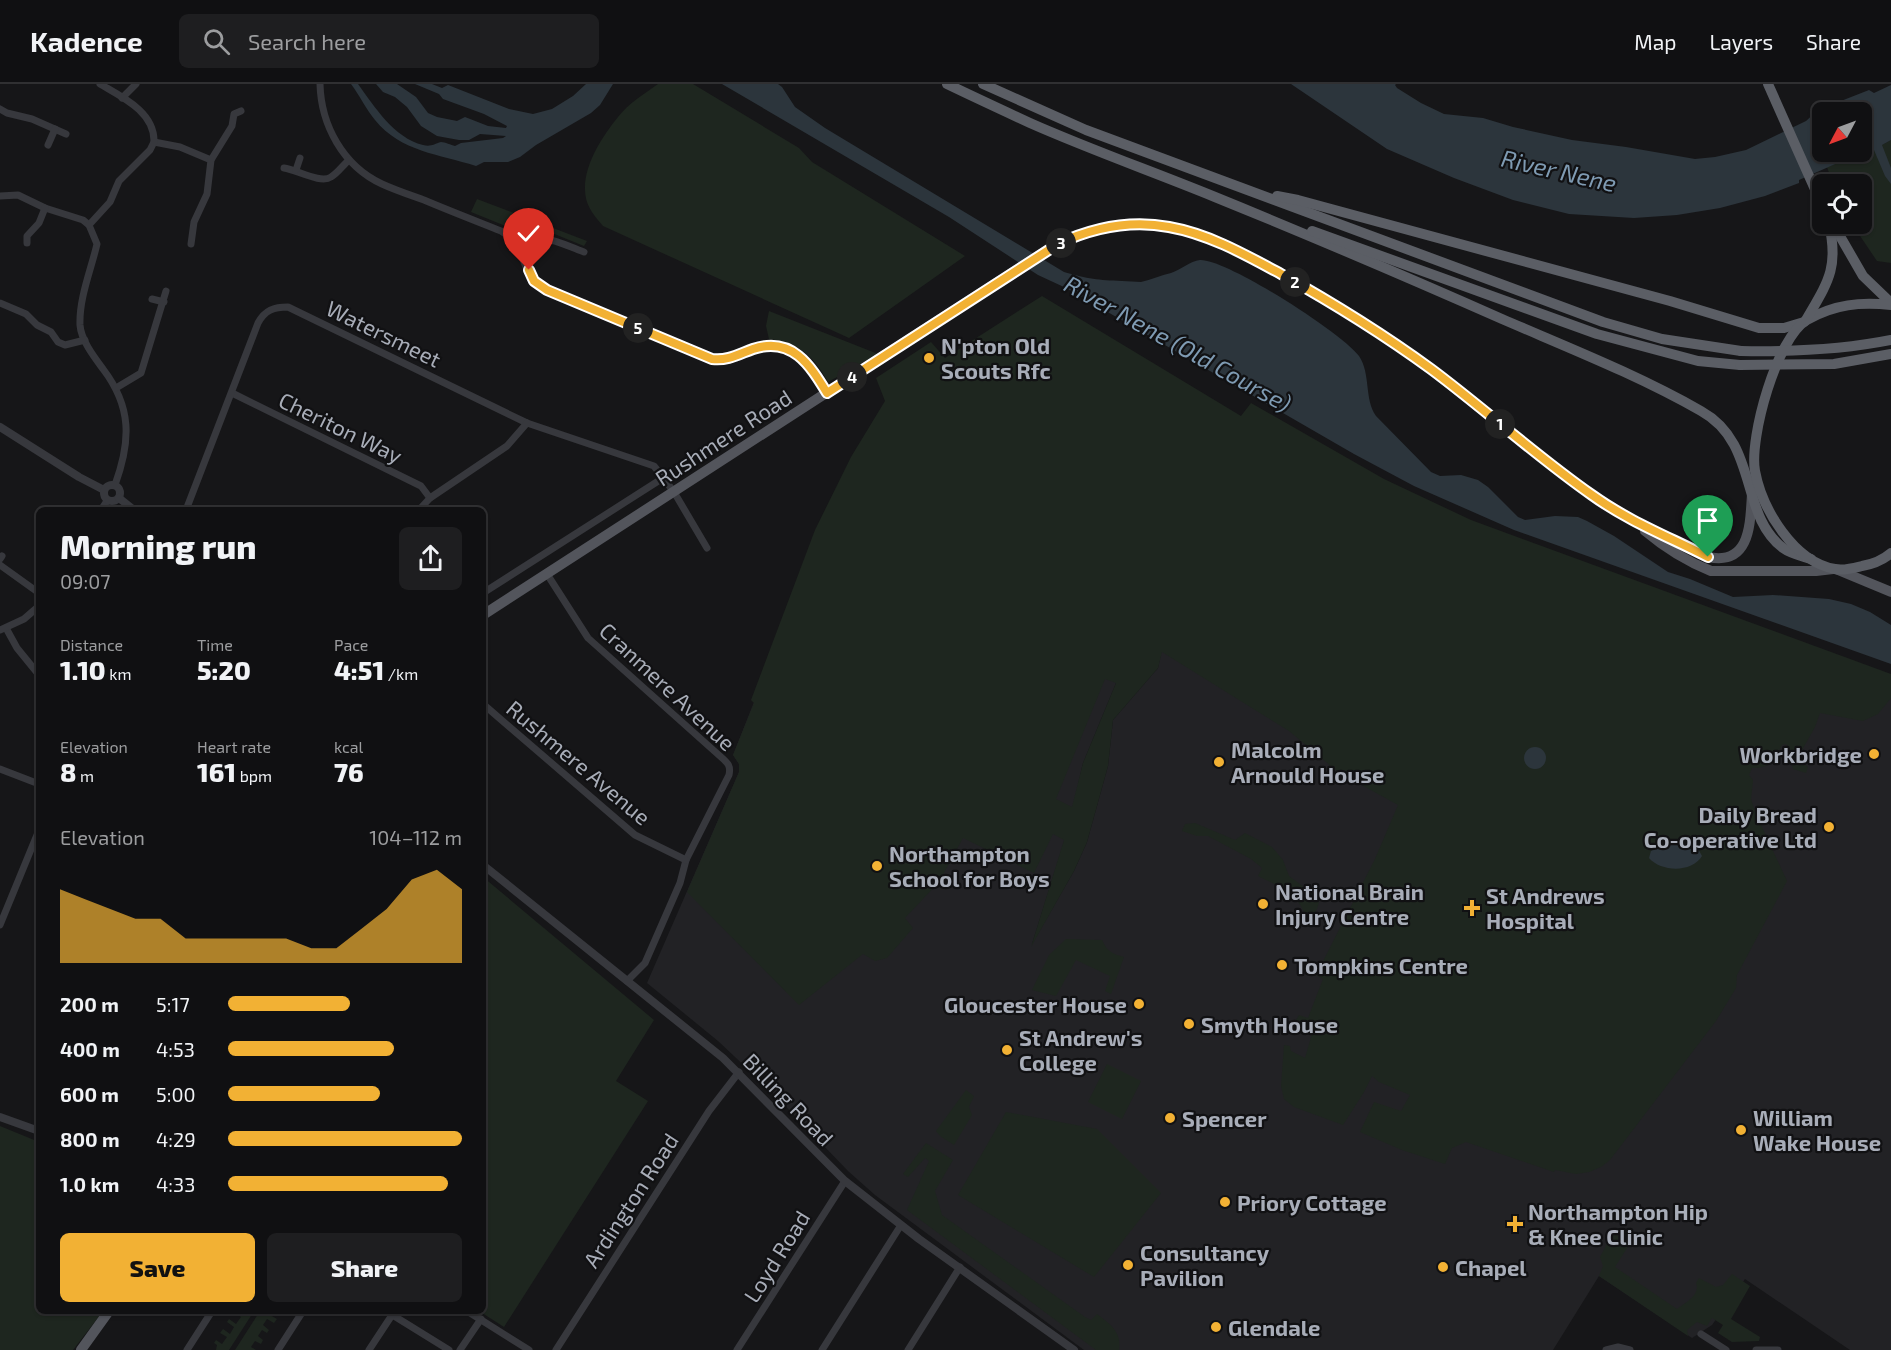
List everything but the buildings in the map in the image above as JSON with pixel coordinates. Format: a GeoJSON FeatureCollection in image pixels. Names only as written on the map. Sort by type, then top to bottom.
{"type":"FeatureCollection","features":[{"type":"Feature","properties":{"kind":"highway"},"geometry":{"type":"LineString","coordinates":[[947,84],[1032,124],[1217,197],[1593,358],[1704,412],[1719,424],[1734,442],[1760,516],[1774,539],[1783,548],[1835,569],[1875,563],[1891,553]]}},
{"type":"Feature","properties":{"kind":"highway"},"geometry":{"type":"LineString","coordinates":[[982,84],[1086,130],[1244,190],[1603,322],[1662,339],[1742,351],[1785,352],[1848,348],[1891,340]]}},
{"type":"Feature","properties":{"kind":"highway"},"geometry":{"type":"LineString","coordinates":[[1768,84],[1812,182]]}},
{"type":"Feature","properties":{"kind":"highway"},"geometry":{"type":"LineString","coordinates":[[1244,190],[1298,200],[1670,301],[1760,328],[1784,328],[1846,305],[1864,302],[1891,304]]}},
{"type":"Feature","properties":{"kind":"highway"},"geometry":{"type":"LineString","coordinates":[[1217,197],[1597,334],[1698,361],[1740,365],[1834,364],[1891,354]]}},
{"type":"Feature","properties":{"kind":"highway"},"geometry":{"type":"LineString","coordinates":[[1811,559],[1783,533],[1766,504],[1755,470],[1758,424],[1765,397],[1785,347],[1805,321],[1827,284],[1832,271],[1834,247],[1832,234]]}},
{"type":"Feature","properties":{"kind":"highway"},"geometry":{"type":"LineString","coordinates":[[1837,234],[1863,276],[1891,304]]}},
{"type":"Feature","properties":{"kind":"main road","name":"Rushmere Road"},"geometry":{"type":"LineString","coordinates":[[486,613],[1042,254],[1070,239],[1115,226],[1170,227],[1218,242],[1257,261],[1328,301],[1388,339],[1431,369],[1551,465],[1594,496],[1635,522],[1708,557],[1720,559],[1733,554],[1746,543],[1750,529],[1755,470]]}},
{"type":"Feature","properties":{"kind":"main road","name":"Rushmere Road"},"geometry":{"type":"LineString","coordinates":[[1635,522],[1656,540],[1711,571],[1835,569]]}},
{"type":"Feature","properties":{"kind":"main road"},"geometry":{"type":"LineString","coordinates":[[1835,569],[1891,592]]}},
{"type":"Feature","properties":{"kind":"main road"},"geometry":{"type":"LineString","coordinates":[[81,1350],[107,1314]]}},
{"type":"Feature","properties":{"kind":"street"},"geometry":{"type":"LineString","coordinates":[[89,225],[110,202],[119,181],[150,150],[154,142],[150,121],[122,98],[100,84]]}},
{"type":"Feature","properties":{"kind":"street"},"geometry":{"type":"LineString","coordinates":[[122,98],[136,84]]}},
{"type":"Feature","properties":{"kind":"street"},"geometry":{"type":"LineString","coordinates":[[320,84],[321,107],[328,127],[349,160],[380,183],[511,236],[534,281],[547,290],[712,359],[724,360],[765,346],[781,347],[794,352],[806,361],[827,393]]}},
{"type":"Feature","properties":{"kind":"street"},"geometry":{"type":"LineString","coordinates":[[0,109],[32,119],[66,134]]}},
{"type":"Feature","properties":{"kind":"street"},"geometry":{"type":"LineString","coordinates":[[191,244],[195,222],[207,194],[211,160],[232,126],[234,114],[241,111]]}},
{"type":"Feature","properties":{"kind":"street"},"geometry":{"type":"LineString","coordinates":[[48,145],[55,129]]}},
{"type":"Feature","properties":{"kind":"street"},"geometry":{"type":"LineString","coordinates":[[154,142],[180,147],[211,160]]}},
{"type":"Feature","properties":{"kind":"street"},"geometry":{"type":"LineString","coordinates":[[296,170],[300,158]]}},
{"type":"Feature","properties":{"kind":"street"},"geometry":{"type":"LineString","coordinates":[[284,168],[325,180],[331,178],[349,160]]}},
{"type":"Feature","properties":{"kind":"street"},"geometry":{"type":"LineString","coordinates":[[0,196],[18,195],[45,208],[70,215],[89,225],[97,244],[81,305],[80,327],[97,361],[116,388],[123,404],[127,428],[124,455],[115,486],[120,494],[111,502],[107,501]]}},
{"type":"Feature","properties":{"kind":"street"},"geometry":{"type":"LineString","coordinates":[[27,243],[27,236],[39,223],[45,208]]}},
{"type":"Feature","properties":{"kind":"street"},"geometry":{"type":"LineString","coordinates":[[516,244],[537,236],[584,252]]}},
{"type":"Feature","properties":{"kind":"street"},"geometry":{"type":"LineString","coordinates":[[566,254],[569,246]]}},
{"type":"Feature","properties":{"kind":"street"},"geometry":{"type":"LineString","coordinates":[[116,388],[141,373],[166,291]]}},
{"type":"Feature","properties":{"kind":"street"},"geometry":{"type":"LineString","coordinates":[[152,299],[164,302]]}},
{"type":"Feature","properties":{"kind":"street"},"geometry":{"type":"LineString","coordinates":[[0,303],[26,314],[37,325],[51,332],[58,342],[65,345],[85,340]]}},
{"type":"Feature","properties":{"kind":"street","name":"Watersmeet"},"geometry":{"type":"LineString","coordinates":[[187,507],[262,315],[278,307],[288,307],[527,423],[654,466],[674,492],[707,548]]}},
{"type":"Feature","properties":{"kind":"street","name":"Cheriton Way"},"geometry":{"type":"LineString","coordinates":[[232,393],[421,486],[430,498]]}},
{"type":"Feature","properties":{"kind":"street"},"geometry":{"type":"LineString","coordinates":[[422,507],[430,498],[507,447],[527,423]]}},
{"type":"Feature","properties":{"kind":"street"},"geometry":{"type":"LineString","coordinates":[[0,427],[79,477],[104,490]]}},
{"type":"Feature","properties":{"kind":"street","name":"Rushmere Road"},"geometry":{"type":"LineString","coordinates":[[486,591],[663,478]]}},
{"type":"Feature","properties":{"kind":"street"},"geometry":{"type":"LineString","coordinates":[[104,490],[111,485],[115,486]]}},
{"type":"Feature","properties":{"kind":"street"},"geometry":{"type":"LineString","coordinates":[[104,490],[104,498],[107,501]]}},
{"type":"Feature","properties":{"kind":"street"},"geometry":{"type":"LineString","coordinates":[[118,498],[130,507]]}},
{"type":"Feature","properties":{"kind":"street"},"geometry":{"type":"LineString","coordinates":[[103,507],[107,501]]}},
{"type":"Feature","properties":{"kind":"street"},"geometry":{"type":"LineString","coordinates":[[0,565],[36,591]]}},
{"type":"Feature","properties":{"kind":"street","name":"Cranmere Avenue"},"geometry":{"type":"LineString","coordinates":[[547,574],[588,638],[728,763],[730,770],[687,860],[680,883],[645,963],[627,981]]}},
{"type":"Feature","properties":{"kind":"street"},"geometry":{"type":"LineString","coordinates":[[36,609],[24,619],[3,629],[36,671]]}},
{"type":"Feature","properties":{"kind":"street","name":"Rushmere Avenue"},"geometry":{"type":"LineString","coordinates":[[486,707],[635,835],[687,860]]}},
{"type":"Feature","properties":{"kind":"street"},"geometry":{"type":"LineString","coordinates":[[0,769],[36,783]]}},
{"type":"Feature","properties":{"kind":"street"},"geometry":{"type":"LineString","coordinates":[[0,925],[36,837]]}},
{"type":"Feature","properties":{"kind":"street","name":"Billing Road"},"geometry":{"type":"LineString","coordinates":[[486,867],[739,1072],[845,1181],[901,1225],[1074,1350]]}},
{"type":"Feature","properties":{"kind":"street","name":"Ardington Road"},"geometry":{"type":"LineString","coordinates":[[556,1350],[709,1111],[739,1072]]}},
{"type":"Feature","properties":{"kind":"street"},"geometry":{"type":"LineString","coordinates":[[0,1117],[36,1130]]}},
{"type":"Feature","properties":{"kind":"street","name":"Loyd Road"},"geometry":{"type":"LineString","coordinates":[[737,1350],[845,1181]]}},
{"type":"Feature","properties":{"kind":"street"},"geometry":{"type":"LineString","coordinates":[[822,1350],[901,1225]]}},
{"type":"Feature","properties":{"kind":"street"},"geometry":{"type":"LineString","coordinates":[[908,1350],[960,1268]]}},
{"type":"Feature","properties":{"kind":"street"},"geometry":{"type":"LineString","coordinates":[[187,1350],[210,1314]]}},
{"type":"Feature","properties":{"kind":"street"},"geometry":{"type":"LineString","coordinates":[[279,1350],[301,1314]]}},
{"type":"Feature","properties":{"kind":"street"},"geometry":{"type":"LineString","coordinates":[[369,1350],[390,1314]]}},
{"type":"Feature","properties":{"kind":"street"},"geometry":{"type":"LineString","coordinates":[[394,1314],[449,1350]]}},
{"type":"Feature","properties":{"kind":"street"},"geometry":{"type":"LineString","coordinates":[[472,1314],[529,1350]]}},
{"type":"Feature","properties":{"kind":"street"},"geometry":{"type":"LineString","coordinates":[[460,1350],[480,1319]]}},
{"type":"Feature","properties":{"kind":"street"},"geometry":{"type":"LineString","coordinates":[[1701,1334],[1726,1350]]}},
{"type":"Feature","properties":{"kind":"street"},"geometry":{"type":"LineString","coordinates":[[1606,1350],[1618,1347],[1630,1350]]}},
{"type":"Feature","properties":{"kind":"street"},"geometry":{"type":"LineString","coordinates":[[1756,1350],[1778,1350]]}},
{"type":"Feature","properties":{"kind":"shaded area"},"geometry":{"type":"Polygon","coordinates":[[[658,84],[693,84],[799,148],[812,162],[965,256],[849,338],[603,226],[587,202],[585,191],[588,168],[598,145],[611,125],[622,112],[658,84]]]}},
{"type":"Feature","properties":{"kind":"shaded area"},"geometry":{"type":"Polygon","coordinates":[[[1891,140],[1891,263],[1877,261],[1859,234],[1872,234],[1872,174],[1829,174],[1827,167],[1840,162],[1872,162],[1872,150],[1891,140]]]}},
{"type":"Feature","properties":{"kind":"shaded area"},"geometry":{"type":"Polygon","coordinates":[[[477,199],[587,241],[584,246],[547,231],[518,234],[508,227],[471,212],[477,199]]]}},
{"type":"Feature","properties":{"kind":"shaded area"},"geometry":{"type":"Polygon","coordinates":[[[1042,296],[1241,416],[1251,403],[1384,479],[1471,520],[1891,674],[1891,698],[1878,714],[1863,721],[1820,713],[1797,759],[1808,767],[1806,773],[1793,769],[1789,747],[1786,744],[1782,745],[1768,765],[1752,768],[1749,775],[1753,780],[1751,799],[1755,812],[1787,881],[1737,975],[1736,988],[1716,1021],[1610,1160],[1589,1172],[1576,1174],[1555,1170],[1554,1172],[1466,1142],[1452,1148],[1445,1164],[1402,1150],[1360,1132],[1374,1102],[1401,1111],[1410,1095],[1379,1082],[1372,1076],[1343,1125],[1294,1107],[1284,1099],[1281,1086],[1284,1045],[1290,1046],[1291,1051],[1305,1058],[1312,1034],[1291,1028],[1299,1015],[1308,1018],[1323,979],[1316,975],[1375,859],[1398,805],[1338,772],[1289,731],[1162,652],[1158,668],[1113,720],[1108,766],[1087,842],[1074,871],[1031,947],[1064,840],[1053,834],[1034,873],[963,838],[939,882],[905,918],[913,928],[887,958],[875,961],[863,954],[799,1005],[687,892],[739,772],[739,764],[733,755],[754,703],[751,700],[815,530],[851,457],[885,401],[876,378],[931,342],[945,358],[1042,296]],[[1105,679],[1056,799],[1072,807],[1083,763],[1116,683],[1105,679]]]}},
{"type":"Feature","properties":{"kind":"shaded area"},"geometry":{"type":"Polygon","coordinates":[[[769,311],[878,354],[828,382],[817,365],[804,352],[788,344],[769,339],[766,326],[769,311]]]}},
{"type":"Feature","properties":{"kind":"shaded area","name":"St Andrews Hospital"},"geometry":{"type":"Polygon","coordinates":[[[1315,475],[1891,679],[1891,1350],[1850,1350],[1745,1279],[1712,1325],[1692,1338],[1599,1276],[1553,1350],[1084,1350],[875,1195],[718,1041],[647,983],[739,772],[739,764],[733,755],[754,702],[1123,666],[1083,763],[1068,829],[1032,944],[1074,871],[1087,842],[1108,766],[1113,720],[1158,668],[1165,635],[1315,475]]]}},
{"type":"Feature","properties":{"kind":"shaded area"},"geometry":{"type":"Polygon","coordinates":[[[1195,823],[1235,840],[1245,833],[1272,847],[1283,860],[1289,876],[1320,899],[1311,918],[1305,915],[1298,901],[1292,896],[1258,876],[1262,868],[1251,859],[1208,836],[1197,836],[1182,831],[1185,824],[1195,823]]]}},
{"type":"Feature","properties":{"kind":"shaded area"},"geometry":{"type":"Polygon","coordinates":[[[486,880],[654,1020],[616,1081],[648,1101],[504,1327],[484,1314],[486,1314],[486,880]]]}},
{"type":"Feature","properties":{"kind":"shaded area"},"geometry":{"type":"Polygon","coordinates":[[[1066,939],[1102,940],[1110,951],[1124,957],[1111,994],[1105,991],[1110,976],[1076,960],[1056,996],[1032,990],[1049,955],[1066,939]]]}},
{"type":"Feature","properties":{"kind":"shaded area"},"geometry":{"type":"Polygon","coordinates":[[[1107,1064],[1141,1081],[1122,1119],[1088,1102],[1107,1064]]]}},
{"type":"Feature","properties":{"kind":"shaded area"},"geometry":{"type":"Polygon","coordinates":[[[966,1090],[974,1096],[969,1107],[972,1115],[954,1145],[936,1131],[966,1090]]]}},
{"type":"Feature","properties":{"kind":"shaded area"},"geometry":{"type":"Polygon","coordinates":[[[1006,1112],[1097,1129],[1161,1193],[1094,1277],[958,1195],[1006,1112]]]}},
{"type":"Feature","properties":{"kind":"shaded area"},"geometry":{"type":"Polygon","coordinates":[[[0,1126],[36,1141],[36,1314],[101,1314],[73,1350],[0,1350],[0,1126]]]}},
{"type":"Feature","properties":{"kind":"shaded area"},"geometry":{"type":"Polygon","coordinates":[[[926,1143],[953,1160],[935,1191],[942,1215],[1085,1317],[1091,1320],[1097,1314],[1117,1333],[1119,1350],[1096,1350],[907,1210],[929,1161],[925,1158],[908,1177],[903,1174],[926,1143]]]}},
{"type":"Feature","properties":{"kind":"shaded area"},"geometry":{"type":"Polygon","coordinates":[[[1616,1234],[1629,1245],[1615,1267],[1677,1309],[1694,1295],[1699,1278],[1716,1287],[1723,1285],[1732,1274],[1750,1286],[1731,1319],[1760,1337],[1759,1341],[1732,1342],[1718,1333],[1723,1325],[1712,1318],[1707,1326],[1697,1322],[1687,1330],[1688,1336],[1599,1276],[1603,1266],[1600,1257],[1611,1236],[1616,1234]]]}},
{"type":"Feature","properties":{"kind":"shaded area"},"geometry":{"type":"Polygon","coordinates":[[[238,1314],[252,1314],[229,1350],[216,1350],[217,1345],[214,1343],[216,1340],[222,1344],[227,1337],[220,1333],[223,1329],[230,1334],[234,1327],[227,1322],[229,1319],[236,1324],[241,1317],[238,1314]]]}},
{"type":"Feature","properties":{"kind":"shaded area"},"geometry":{"type":"Polygon","coordinates":[[[258,1314],[270,1314],[277,1319],[274,1323],[267,1319],[263,1325],[269,1330],[267,1333],[262,1330],[258,1336],[263,1340],[261,1344],[255,1341],[251,1347],[256,1350],[235,1350],[258,1314]]]}},
{"type":"Feature","properties":{"kind":"water"},"geometry":{"type":"Polygon","coordinates":[[[351,84],[358,84],[386,120],[403,136],[423,145],[441,142],[455,146],[506,136],[480,134],[469,140],[459,140],[437,136],[421,126],[407,107],[395,97],[383,92],[376,84],[397,84],[416,97],[428,113],[437,117],[457,121],[465,117],[488,126],[506,128],[507,126],[484,114],[443,99],[439,94],[415,84],[432,84],[442,88],[448,85],[509,109],[533,114],[552,109],[573,96],[586,84],[613,84],[600,105],[591,113],[520,157],[508,162],[484,162],[476,166],[421,150],[397,139],[375,120],[351,84]]]}},
{"type":"Feature","properties":{"kind":"water","name":"River Nene (Old Course)"},"geometry":{"type":"Polygon","coordinates":[[[722,84],[778,84],[795,107],[825,128],[1064,272],[1093,279],[1141,282],[1175,272],[1200,260],[1234,271],[1308,315],[1331,331],[1359,356],[1365,371],[1370,402],[1376,416],[1431,472],[1440,476],[1461,475],[1478,480],[1518,517],[1525,520],[1555,516],[1578,517],[1614,536],[1668,572],[1733,597],[1773,595],[1829,599],[1851,604],[1891,625],[1891,664],[1514,530],[1414,486],[1354,454],[1066,288],[1038,275],[949,217],[722,84]]]}},
{"type":"Feature","properties":{"kind":"water","name":"River Nene"},"geometry":{"type":"Polygon","coordinates":[[[1291,84],[1396,84],[1397,88],[1421,103],[1444,114],[1483,118],[1572,140],[1695,159],[1746,150],[1806,121],[1812,116],[1812,162],[1840,162],[1799,180],[1799,183],[1765,196],[1720,208],[1677,215],[1634,218],[1569,214],[1513,200],[1387,149],[1291,84]]]}},
{"type":"Feature","properties":{"kind":"water"},"geometry":{"type":"Polygon","coordinates":[[[1891,85],[1891,140],[1882,145],[1891,168],[1891,184],[1874,150],[1872,150],[1872,102],[1838,102],[1869,90],[1874,93],[1891,85]]]}},
{"type":"Feature","properties":{"kind":"water"},"geometry":{"type":"Polygon","coordinates":[[[1535,747],[1543,750],[1546,758],[1543,766],[1535,769],[1527,766],[1524,758],[1527,750],[1535,747]]]}},
{"type":"Feature","properties":{"kind":"water"},"geometry":{"type":"Polygon","coordinates":[[[1671,844],[1697,847],[1702,856],[1691,865],[1676,869],[1661,866],[1649,858],[1651,851],[1659,846],[1671,844]]]}},
{"type":"Feature","properties":{"kind":"place","name":"N'pton Old Scouts Rfc"},"geometry":{"type":"Point","coordinates":[929,358]}},
{"type":"Feature","properties":{"kind":"place","name":"Workbridge"},"geometry":{"type":"Point","coordinates":[1874,754]}},
{"type":"Feature","properties":{"kind":"place","name":"Malcolm Arnould House"},"geometry":{"type":"Point","coordinates":[1219,762]}},
{"type":"Feature","properties":{"kind":"place","name":"Daily Bread Co-operative Ltd"},"geometry":{"type":"Point","coordinates":[1829,827]}},
{"type":"Feature","properties":{"kind":"place","name":"Northampton School for Boys"},"geometry":{"type":"Point","coordinates":[877,866]}},
{"type":"Feature","properties":{"kind":"place","name":"National Brain Injury Centre"},"geometry":{"type":"Point","coordinates":[1263,904]}},
{"type":"Feature","properties":{"kind":"place","name":"St Andrews Hospital"},"geometry":{"type":"Point","coordinates":[1472,908]}},
{"type":"Feature","properties":{"kind":"place","name":"Tompkins Centre"},"geometry":{"type":"Point","coordinates":[1282,965]}},
{"type":"Feature","properties":{"kind":"place","name":"Gloucester House"},"geometry":{"type":"Point","coordinates":[1139,1004]}},
{"type":"Feature","properties":{"kind":"place","name":"Smyth House"},"geometry":{"type":"Point","coordinates":[1189,1024]}},
{"type":"Feature","properties":{"kind":"place","name":"St Andrew's College"},"geometry":{"type":"Point","coordinates":[1007,1050]}},
{"type":"Feature","properties":{"kind":"place","name":"Spencer"},"geometry":{"type":"Point","coordinates":[1170,1118]}},
{"type":"Feature","properties":{"kind":"place","name":"William Wake House"},"geometry":{"type":"Point","coordinates":[1741,1130]}},
{"type":"Feature","properties":{"kind":"place","name":"Priory Cottage"},"geometry":{"type":"Point","coordinates":[1225,1202]}},
{"type":"Feature","properties":{"kind":"place","name":"Northampton Hip & Knee Clinic"},"geometry":{"type":"Point","coordinates":[1515,1224]}},
{"type":"Feature","properties":{"kind":"place","name":"Consultancy Pavilion"},"geometry":{"type":"Point","coordinates":[1128,1265]}},
{"type":"Feature","properties":{"kind":"place","name":"Chapel"},"geometry":{"type":"Point","coordinates":[1443,1267]}},
{"type":"Feature","properties":{"kind":"place","name":"Glendale"},"geometry":{"type":"Point","coordinates":[1216,1327]}},
{"type":"Feature","properties":{"kind":"route"},"geometry":{"type":"LineString","coordinates":[[529,270],[534,281],[547,290],[712,359],[724,360],[765,346],[781,347],[794,352],[813,369],[827,393],[1058,244],[1083,234],[1115,226],[1170,227],[1204,236],[1232,249],[1337,306],[1431,369],[1527,447],[1594,496],[1635,522],[1708,557]]}}]}
